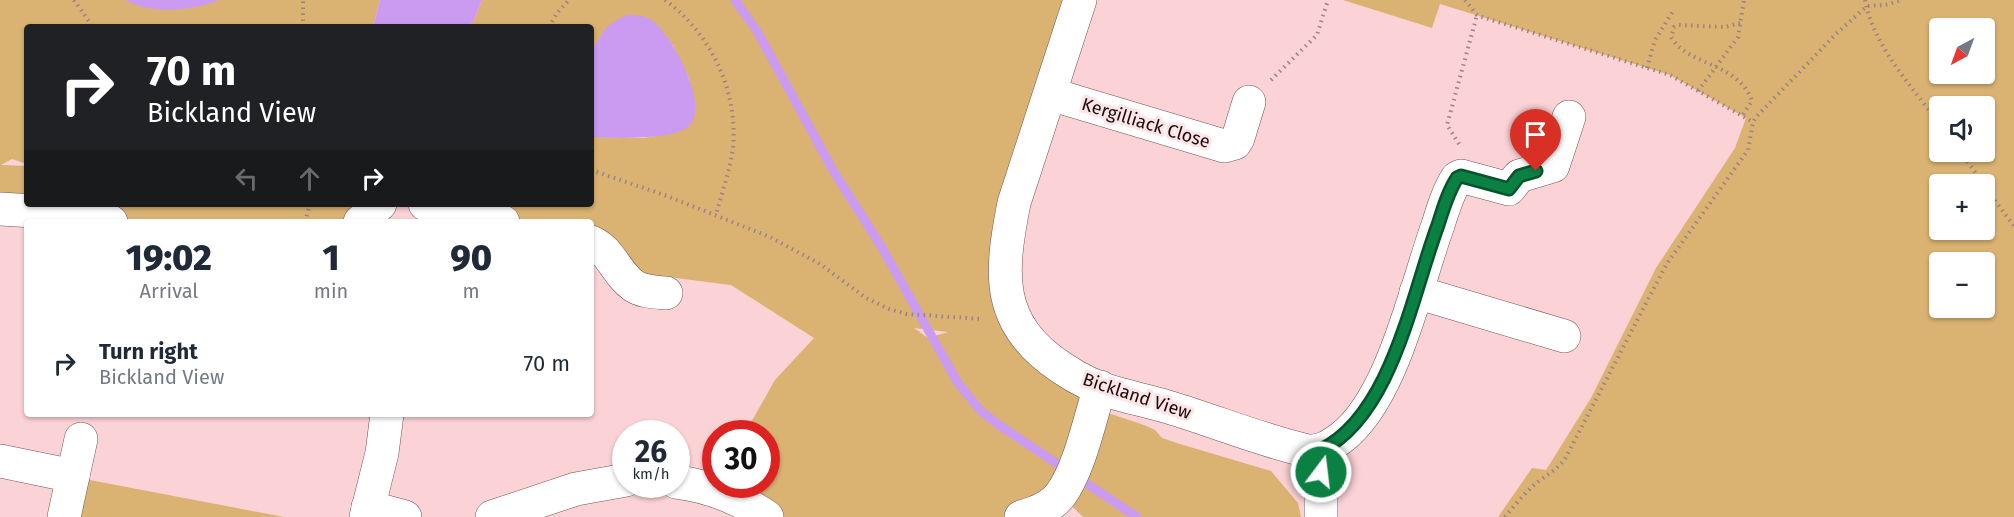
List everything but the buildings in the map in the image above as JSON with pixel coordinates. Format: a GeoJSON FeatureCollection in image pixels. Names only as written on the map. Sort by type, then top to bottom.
{"type":"FeatureCollection","features":[{"type":"Feature","properties":{"kind":"street","name":"Bickland View"},"geometry":{"type":"LineString","coordinates":[[1080,0],[1014,203],[1006,269],[1009,305],[1015,321],[1028,341],[1053,363],[1100,387],[1301,449],[1321,450]]}},
{"type":"Feature","properties":{"kind":"street","name":"Kergilliack Close"},"geometry":{"type":"LineString","coordinates":[[1050,94],[1224,146],[1235,143],[1239,138],[1249,102]]}},
{"type":"Feature","properties":{"kind":"street"},"geometry":{"type":"LineString","coordinates":[[1321,517],[1321,450],[1345,434],[1372,401],[1392,361],[1444,206],[1454,183],[1461,176],[1509,189],[1519,176],[1553,166],[1569,117]]}},
{"type":"Feature","properties":{"kind":"street"},"geometry":{"type":"LineString","coordinates":[[363,219],[377,207]]}},
{"type":"Feature","properties":{"kind":"street"},"geometry":{"type":"LineString","coordinates":[[438,207],[490,219]]}},
{"type":"Feature","properties":{"kind":"street"},"geometry":{"type":"LineString","coordinates":[[0,209],[90,219]]}},
{"type":"Feature","properties":{"kind":"street"},"geometry":{"type":"LineString","coordinates":[[594,244],[602,248],[634,286],[666,293]]}},
{"type":"Feature","properties":{"kind":"street"},"geometry":{"type":"LineString","coordinates":[[1416,292],[1564,336]]}},
{"type":"Feature","properties":{"kind":"street"},"geometry":{"type":"LineString","coordinates":[[1021,517],[1049,505],[1061,494],[1071,474],[1100,387]]}},
{"type":"Feature","properties":{"kind":"street"},"geometry":{"type":"LineString","coordinates":[[387,417],[382,453],[367,512],[405,517]]}},
{"type":"Feature","properties":{"kind":"street"},"geometry":{"type":"LineString","coordinates":[[64,517],[81,439]]}},
{"type":"Feature","properties":{"kind":"street"},"geometry":{"type":"LineString","coordinates":[[0,461],[73,476]]}},
{"type":"Feature","properties":{"kind":"street"},"geometry":{"type":"LineString","coordinates":[[492,517],[576,489],[612,483]]}},
{"type":"Feature","properties":{"kind":"street"},"geometry":{"type":"LineString","coordinates":[[690,484],[717,490],[767,517]]}},
{"type":"Feature","properties":{"kind":"path"},"geometry":{"type":"LineString","coordinates":[[74,0],[91,24]]}},
{"type":"Feature","properties":{"kind":"path"},"geometry":{"type":"LineString","coordinates":[[303,0],[303,24]]}},
{"type":"Feature","properties":{"kind":"path"},"geometry":{"type":"LineString","coordinates":[[551,24],[562,6],[569,0]]}},
{"type":"Feature","properties":{"kind":"path"},"geometry":{"type":"LineString","coordinates":[[665,0],[701,35],[719,65],[728,94],[733,131],[732,150],[716,214]]}},
{"type":"Feature","properties":{"kind":"path"},"geometry":{"type":"LineString","coordinates":[[1249,102],[1317,35],[1328,0]]}},
{"type":"Feature","properties":{"kind":"path"},"geometry":{"type":"LineString","coordinates":[[1466,0],[1478,15],[1670,75],[1753,122]]}},
{"type":"Feature","properties":{"kind":"path"},"geometry":{"type":"LineString","coordinates":[[1698,91],[1738,37],[1744,0]]}},
{"type":"Feature","properties":{"kind":"path"},"geometry":{"type":"LineString","coordinates":[[1865,0],[1886,51],[1929,109]]}},
{"type":"Feature","properties":{"kind":"path"},"geometry":{"type":"LineString","coordinates":[[1505,517],[1524,496],[1556,470],[1565,459],[1666,265],[1748,150],[1753,122],[1766,105],[1867,6],[1885,5],[1902,0]]}},
{"type":"Feature","properties":{"kind":"path"},"geometry":{"type":"LineString","coordinates":[[1647,68],[1655,40],[1673,10]]}},
{"type":"Feature","properties":{"kind":"path"},"geometry":{"type":"LineString","coordinates":[[1461,176],[1466,155],[1447,125],[1478,15]]}},
{"type":"Feature","properties":{"kind":"path"},"geometry":{"type":"LineString","coordinates":[[1740,23],[1719,28],[1683,24],[1674,27],[1671,37],[1678,45],[1736,78],[1748,91],[1752,101],[1742,116]]}},
{"type":"Feature","properties":{"kind":"path"},"geometry":{"type":"LineString","coordinates":[[1967,162],[1976,174]]}},
{"type":"Feature","properties":{"kind":"path"},"geometry":{"type":"LineString","coordinates":[[594,171],[716,214],[788,245],[820,264],[866,298],[890,309],[932,317],[1015,321]]}},
{"type":"Feature","properties":{"kind":"path"},"geometry":{"type":"LineString","coordinates":[[1995,200],[2014,226]]}},
{"type":"Feature","properties":{"kind":"shaded area"},"geometry":{"type":"Polygon","coordinates":[[[0,0],[125,0],[161,9],[174,9],[220,0],[380,0],[374,24],[24,24],[24,163],[12,159],[1,165],[24,166],[24,207],[377,207],[363,219],[90,219],[0,208],[0,0]]]}},
{"type":"Feature","properties":{"kind":"shaded area"},"geometry":{"type":"Polygon","coordinates":[[[125,0],[220,0],[197,7],[172,10],[148,8],[125,0]]]}},
{"type":"Feature","properties":{"kind":"shaded area"},"geometry":{"type":"Polygon","coordinates":[[[380,0],[482,0],[471,24],[374,24],[380,0]]]}},
{"type":"Feature","properties":{"kind":"shaded area"},"geometry":{"type":"Polygon","coordinates":[[[482,0],[1079,0],[1006,287],[1082,380],[1072,466],[1013,517],[769,517],[747,498],[780,498],[780,420],[752,420],[775,380],[814,338],[731,285],[668,277],[666,293],[594,244],[594,219],[490,219],[438,207],[594,207],[594,137],[644,138],[677,132],[690,80],[673,45],[606,29],[594,47],[594,24],[471,24],[482,0]],[[914,328],[928,338],[948,332],[914,328]]]}},
{"type":"Feature","properties":{"kind":"shaded area"},"geometry":{"type":"Polygon","coordinates":[[[1343,0],[2014,0],[2014,517],[1498,517],[1532,468],[1546,470],[1591,398],[1656,268],[1735,148],[1746,118],[1670,75],[1440,4],[1432,28],[1343,0]]]}},
{"type":"Feature","properties":{"kind":"shaded area"},"geometry":{"type":"Polygon","coordinates":[[[627,15],[650,19],[659,26],[677,52],[695,101],[695,115],[690,125],[683,130],[658,136],[594,137],[594,46],[606,28],[627,15]]]}},
{"type":"Feature","properties":{"kind":"shaded area"},"geometry":{"type":"Polygon","coordinates":[[[1093,408],[1144,425],[1155,430],[1162,438],[1271,471],[1298,503],[1301,517],[1083,517],[1061,495],[1093,408]]]}},
{"type":"Feature","properties":{"kind":"shaded area"},"geometry":{"type":"Polygon","coordinates":[[[74,477],[284,517],[65,517],[74,477]]]}},
{"type":"Feature","properties":{"kind":"waterway"},"geometry":{"type":"LineString","coordinates":[[735,0],[757,31],[834,172],[881,246],[958,383],[981,411],[999,425],[1137,517]]}},
{"type":"Feature","properties":{"kind":"route"},"geometry":{"type":"LineString","coordinates":[[1321,472],[1321,450],[1353,427],[1380,389],[1392,361],[1444,206],[1457,178],[1461,176],[1509,189],[1519,176],[1536,171]]}}]}
